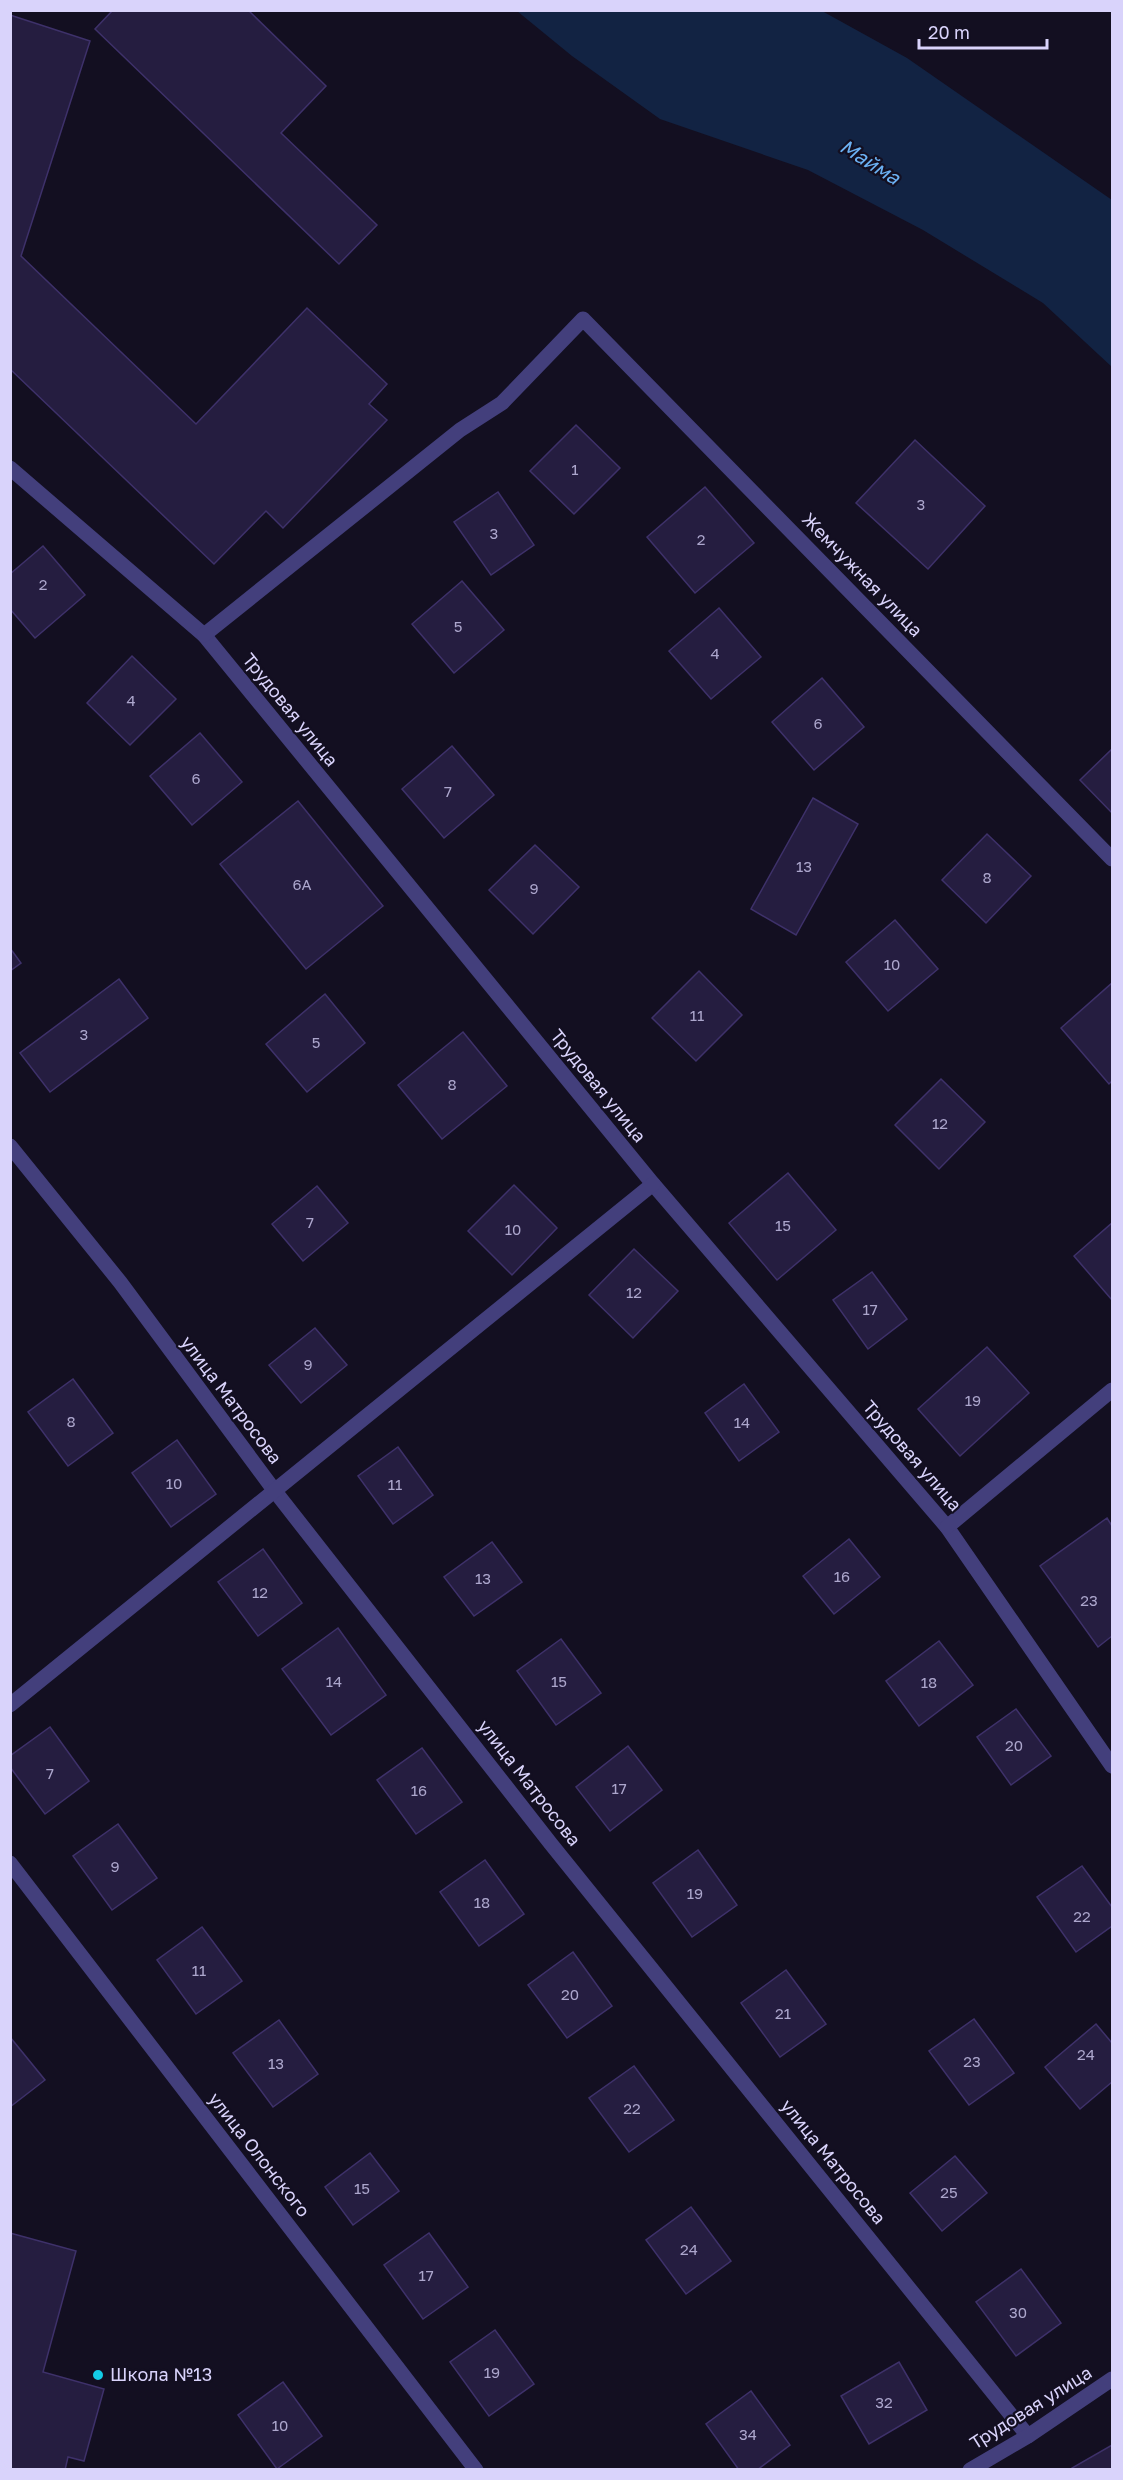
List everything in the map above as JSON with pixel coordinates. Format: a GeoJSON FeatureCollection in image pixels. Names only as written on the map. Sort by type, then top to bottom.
{"type":"FeatureCollection","features":[{"type":"Feature","properties":{"kind":"street","name":"Жемчужная улица"},"geometry":{"type":"LineString","coordinates":[[204,635],[460,430],[502,403],[583,319],[1113,859]]}},
{"type":"Feature","properties":{"kind":"street","name":"Трудовая улица"},"geometry":{"type":"LineString","coordinates":[[10,468],[204,635],[653,1184],[947,1527],[1113,1766]]}},
{"type":"Feature","properties":{"kind":"street","name":"улица Матросова"},"geometry":{"type":"LineString","coordinates":[[10,1146],[120,1282],[274,1490],[551,1844],[1028,2436]]}},
{"type":"Feature","properties":{"kind":"street"},"geometry":{"type":"LineString","coordinates":[[10,1705],[653,1184]]}},
{"type":"Feature","properties":{"kind":"street"},"geometry":{"type":"LineString","coordinates":[[947,1527],[1113,1390]]}},
{"type":"Feature","properties":{"kind":"street","name":"улица Олонского"},"geometry":{"type":"LineString","coordinates":[[10,1863],[476,2469]]}},
{"type":"Feature","properties":{"kind":"street","name":"Трудовая улица"},"geometry":{"type":"LineString","coordinates":[[970,2469],[1028,2436],[1113,2379]]}},
{"type":"Feature","properties":{"kind":"water","name":"Майма"},"geometry":{"type":"Polygon","coordinates":[[[517,11],[822,11],[907,58],[1112,200],[1112,367],[1043,303],[923,230],[808,170],[660,119],[572,56],[517,11]]]}},
{"type":"Feature","properties":{"kind":"building"},"geometry":{"type":"Polygon","coordinates":[[[113,10],[248,10],[326,86],[281,133],[377,225],[339,264],[95,29],[113,10]]]}},
{"type":"Feature","properties":{"kind":"building"},"geometry":{"type":"Polygon","coordinates":[[[10,15],[90,41],[21,256],[196,424],[307,308],[387,384],[369,404],[387,420],[283,528],[266,511],[214,564],[10,369],[10,15]]]}},
{"type":"Feature","properties":{"kind":"building"},"geometry":{"type":"Polygon","coordinates":[[[576,425],[620,468],[574,514],[530,471],[576,425]]]}},
{"type":"Feature","properties":{"kind":"building"},"geometry":{"type":"Polygon","coordinates":[[[915,440],[985,506],[928,569],[856,503],[915,440]]]}},
{"type":"Feature","properties":{"kind":"building"},"geometry":{"type":"Polygon","coordinates":[[[705,487],[754,543],[695,593],[647,537],[705,487]]]}},
{"type":"Feature","properties":{"kind":"building"},"geometry":{"type":"Polygon","coordinates":[[[498,492],[534,545],[491,575],[454,522],[498,492]]]}},
{"type":"Feature","properties":{"kind":"building"},"geometry":{"type":"Polygon","coordinates":[[[43,546],[85,595],[35,638],[10,609],[10,574],[43,546]]]}},
{"type":"Feature","properties":{"kind":"building"},"geometry":{"type":"Polygon","coordinates":[[[462,581],[504,630],[454,673],[412,624],[462,581]]]}},
{"type":"Feature","properties":{"kind":"building"},"geometry":{"type":"Polygon","coordinates":[[[719,608],[761,657],[711,699],[669,651],[719,608]]]}},
{"type":"Feature","properties":{"kind":"building"},"geometry":{"type":"Polygon","coordinates":[[[132,656],[176,699],[130,745],[87,703],[132,656]]]}},
{"type":"Feature","properties":{"kind":"building"},"geometry":{"type":"Polygon","coordinates":[[[822,678],[864,727],[814,770],[772,722],[822,678]]]}},
{"type":"Feature","properties":{"kind":"building"},"geometry":{"type":"Polygon","coordinates":[[[200,733],[242,782],[192,825],[150,776],[200,733]]]}},
{"type":"Feature","properties":{"kind":"building"},"geometry":{"type":"Polygon","coordinates":[[[452,746],[494,795],[444,838],[402,789],[452,746]]]}},
{"type":"Feature","properties":{"kind":"building"},"geometry":{"type":"Polygon","coordinates":[[[1112,749],[1112,813],[1080,780],[1112,749]]]}},
{"type":"Feature","properties":{"kind":"building"},"geometry":{"type":"Polygon","coordinates":[[[813,798],[858,824],[796,935],[751,909],[813,798]]]}},
{"type":"Feature","properties":{"kind":"building"},"geometry":{"type":"Polygon","coordinates":[[[298,801],[383,906],[306,969],[220,864],[298,801]]]}},
{"type":"Feature","properties":{"kind":"building"},"geometry":{"type":"Polygon","coordinates":[[[987,834],[1031,876],[986,923],[942,880],[987,834]]]}},
{"type":"Feature","properties":{"kind":"building"},"geometry":{"type":"Polygon","coordinates":[[[535,845],[579,887],[533,934],[489,890],[535,845]]]}},
{"type":"Feature","properties":{"kind":"building"},"geometry":{"type":"Polygon","coordinates":[[[895,920],[938,969],[888,1011],[846,962],[895,920]]]}},
{"type":"Feature","properties":{"kind":"building"},"geometry":{"type":"Polygon","coordinates":[[[10,948],[21,963],[10,971],[10,948]]]}},
{"type":"Feature","properties":{"kind":"building"},"geometry":{"type":"Polygon","coordinates":[[[699,971],[742,1015],[696,1061],[652,1018],[699,971]]]}},
{"type":"Feature","properties":{"kind":"building"},"geometry":{"type":"Polygon","coordinates":[[[119,979],[148,1018],[50,1092],[20,1053],[119,979]]]}},
{"type":"Feature","properties":{"kind":"building"},"geometry":{"type":"Polygon","coordinates":[[[1112,983],[1112,1081],[1109,1084],[1061,1028],[1112,983]]]}},
{"type":"Feature","properties":{"kind":"building"},"geometry":{"type":"Polygon","coordinates":[[[325,994],[365,1043],[307,1092],[266,1044],[325,994]]]}},
{"type":"Feature","properties":{"kind":"building"},"geometry":{"type":"Polygon","coordinates":[[[463,1032],[507,1086],[442,1139],[398,1085],[463,1032]]]}},
{"type":"Feature","properties":{"kind":"building"},"geometry":{"type":"Polygon","coordinates":[[[941,1079],[985,1122],[939,1169],[895,1125],[941,1079]]]}},
{"type":"Feature","properties":{"kind":"building"},"geometry":{"type":"Polygon","coordinates":[[[788,1173],[836,1230],[777,1280],[729,1223],[788,1173]]]}},
{"type":"Feature","properties":{"kind":"building"},"geometry":{"type":"Polygon","coordinates":[[[514,1185],[557,1228],[512,1275],[468,1231],[514,1185]]]}},
{"type":"Feature","properties":{"kind":"building"},"geometry":{"type":"Polygon","coordinates":[[[317,1186],[348,1223],[303,1261],[272,1224],[317,1186]]]}},
{"type":"Feature","properties":{"kind":"building"},"geometry":{"type":"Polygon","coordinates":[[[1112,1223],[1112,1300],[1074,1256],[1112,1223]]]}},
{"type":"Feature","properties":{"kind":"building"},"geometry":{"type":"Polygon","coordinates":[[[634,1249],[678,1291],[633,1338],[589,1295],[634,1249]]]}},
{"type":"Feature","properties":{"kind":"building"},"geometry":{"type":"Polygon","coordinates":[[[872,1272],[907,1319],[868,1349],[833,1300],[872,1272]]]}},
{"type":"Feature","properties":{"kind":"building"},"geometry":{"type":"Polygon","coordinates":[[[315,1328],[347,1365],[301,1403],[269,1365],[315,1328]]]}},
{"type":"Feature","properties":{"kind":"building"},"geometry":{"type":"Polygon","coordinates":[[[987,1347],[1029,1393],[960,1456],[918,1409],[987,1347]]]}},
{"type":"Feature","properties":{"kind":"building"},"geometry":{"type":"Polygon","coordinates":[[[73,1379],[113,1433],[68,1466],[28,1412],[73,1379]]]}},
{"type":"Feature","properties":{"kind":"building"},"geometry":{"type":"Polygon","coordinates":[[[744,1384],[779,1432],[739,1461],[705,1413],[744,1384]]]}},
{"type":"Feature","properties":{"kind":"building"},"geometry":{"type":"Polygon","coordinates":[[[177,1440],[216,1494],[171,1527],[132,1473],[177,1440]]]}},
{"type":"Feature","properties":{"kind":"building"},"geometry":{"type":"Polygon","coordinates":[[[398,1447],[433,1495],[393,1524],[358,1476],[398,1447]]]}},
{"type":"Feature","properties":{"kind":"building"},"geometry":{"type":"Polygon","coordinates":[[[1107,1518],[1112,1526],[1112,1636],[1098,1647],[1040,1566],[1107,1518]]]}},
{"type":"Feature","properties":{"kind":"building"},"geometry":{"type":"Polygon","coordinates":[[[849,1539],[880,1577],[834,1614],[803,1576],[849,1539]]]}},
{"type":"Feature","properties":{"kind":"building"},"geometry":{"type":"Polygon","coordinates":[[[492,1542],[522,1582],[474,1616],[444,1577],[492,1542]]]}},
{"type":"Feature","properties":{"kind":"building"},"geometry":{"type":"Polygon","coordinates":[[[263,1549],[302,1603],[258,1636],[218,1582],[263,1549]]]}},
{"type":"Feature","properties":{"kind":"building"},"geometry":{"type":"Polygon","coordinates":[[[338,1628],[386,1695],[331,1735],[282,1669],[338,1628]]]}},
{"type":"Feature","properties":{"kind":"building"},"geometry":{"type":"Polygon","coordinates":[[[561,1639],[601,1693],[556,1725],[517,1671],[561,1639]]]}},
{"type":"Feature","properties":{"kind":"building"},"geometry":{"type":"Polygon","coordinates":[[[939,1641],[973,1685],[919,1726],[886,1681],[939,1641]]]}},
{"type":"Feature","properties":{"kind":"building"},"geometry":{"type":"Polygon","coordinates":[[[1016,1709],[1051,1756],[1011,1785],[977,1737],[1016,1709]]]}},
{"type":"Feature","properties":{"kind":"building"},"geometry":{"type":"Polygon","coordinates":[[[50,1727],[89,1781],[45,1814],[10,1767],[10,1756],[50,1727]]]}},
{"type":"Feature","properties":{"kind":"building"},"geometry":{"type":"Polygon","coordinates":[[[628,1746],[662,1790],[610,1831],[576,1787],[628,1746]]]}},
{"type":"Feature","properties":{"kind":"building"},"geometry":{"type":"Polygon","coordinates":[[[422,1748],[462,1802],[416,1834],[377,1780],[422,1748]]]}},
{"type":"Feature","properties":{"kind":"building"},"geometry":{"type":"Polygon","coordinates":[[[118,1824],[157,1878],[112,1910],[73,1856],[118,1824]]]}},
{"type":"Feature","properties":{"kind":"building"},"geometry":{"type":"Polygon","coordinates":[[[698,1850],[737,1905],[692,1937],[653,1883],[698,1850]]]}},
{"type":"Feature","properties":{"kind":"building"},"geometry":{"type":"Polygon","coordinates":[[[485,1860],[524,1914],[479,1946],[440,1892],[485,1860]]]}},
{"type":"Feature","properties":{"kind":"building"},"geometry":{"type":"Polygon","coordinates":[[[1082,1866],[1112,1907],[1112,1926],[1076,1952],[1037,1897],[1082,1866]]]}},
{"type":"Feature","properties":{"kind":"building"},"geometry":{"type":"Polygon","coordinates":[[[202,1927],[242,1981],[196,2014],[157,1960],[202,1927]]]}},
{"type":"Feature","properties":{"kind":"building"},"geometry":{"type":"Polygon","coordinates":[[[573,1952],[612,2006],[567,2038],[528,1985],[573,1952]]]}},
{"type":"Feature","properties":{"kind":"building"},"geometry":{"type":"Polygon","coordinates":[[[786,1970],[826,2024],[780,2057],[741,2003],[786,1970]]]}},
{"type":"Feature","properties":{"kind":"building"},"geometry":{"type":"Polygon","coordinates":[[[974,2019],[1014,2073],[969,2105],[929,2051],[974,2019]]]}},
{"type":"Feature","properties":{"kind":"building"},"geometry":{"type":"Polygon","coordinates":[[[279,2020],[318,2074],[273,2107],[233,2053],[279,2020]]]}},
{"type":"Feature","properties":{"kind":"building"},"geometry":{"type":"Polygon","coordinates":[[[1096,2024],[1112,2043],[1112,2082],[1080,2109],[1045,2067],[1096,2024]]]}},
{"type":"Feature","properties":{"kind":"building"},"geometry":{"type":"Polygon","coordinates":[[[10,2037],[45,2080],[10,2107],[10,2037]]]}},
{"type":"Feature","properties":{"kind":"building"},"geometry":{"type":"Polygon","coordinates":[[[634,2066],[674,2120],[629,2152],[589,2098],[634,2066]]]}},
{"type":"Feature","properties":{"kind":"building"},"geometry":{"type":"Polygon","coordinates":[[[370,2153],[399,2191],[353,2225],[325,2187],[370,2153]]]}},
{"type":"Feature","properties":{"kind":"building"},"geometry":{"type":"Polygon","coordinates":[[[955,2156],[987,2193],[942,2231],[910,2193],[955,2156]]]}},
{"type":"Feature","properties":{"kind":"building"},"geometry":{"type":"Polygon","coordinates":[[[691,2207],[731,2261],[686,2294],[646,2240],[691,2207]]]}},
{"type":"Feature","properties":{"kind":"building"},"geometry":{"type":"Polygon","coordinates":[[[10,2233],[76,2251],[43,2372],[104,2389],[84,2461],[68,2457],[65,2470],[10,2470],[10,2233]]]}},
{"type":"Feature","properties":{"kind":"building"},"geometry":{"type":"Polygon","coordinates":[[[429,2233],[468,2287],[423,2319],[384,2265],[429,2233]]]}},
{"type":"Feature","properties":{"kind":"building"},"geometry":{"type":"Polygon","coordinates":[[[1021,2269],[1061,2323],[1016,2356],[976,2302],[1021,2269]]]}},
{"type":"Feature","properties":{"kind":"building"},"geometry":{"type":"Polygon","coordinates":[[[495,2330],[534,2384],[489,2416],[450,2362],[495,2330]]]}},
{"type":"Feature","properties":{"kind":"building"},"geometry":{"type":"Polygon","coordinates":[[[899,2362],[927,2410],[869,2444],[841,2396],[899,2362]]]}},
{"type":"Feature","properties":{"kind":"building"},"geometry":{"type":"Polygon","coordinates":[[[283,2382],[322,2436],[277,2469],[238,2415],[283,2382]]]}},
{"type":"Feature","properties":{"kind":"building"},"geometry":{"type":"Polygon","coordinates":[[[751,2391],[790,2445],[757,2470],[739,2470],[706,2424],[751,2391]]]}},
{"type":"Feature","properties":{"kind":"building"},"geometry":{"type":"Polygon","coordinates":[[[1112,2445],[1112,2470],[1073,2470],[1072,2468],[1112,2445]]]}},
{"type":"Feature","properties":{"kind":"place","name":"Школа №13"},"geometry":{"type":"Point","coordinates":[98,2375]}}]}
